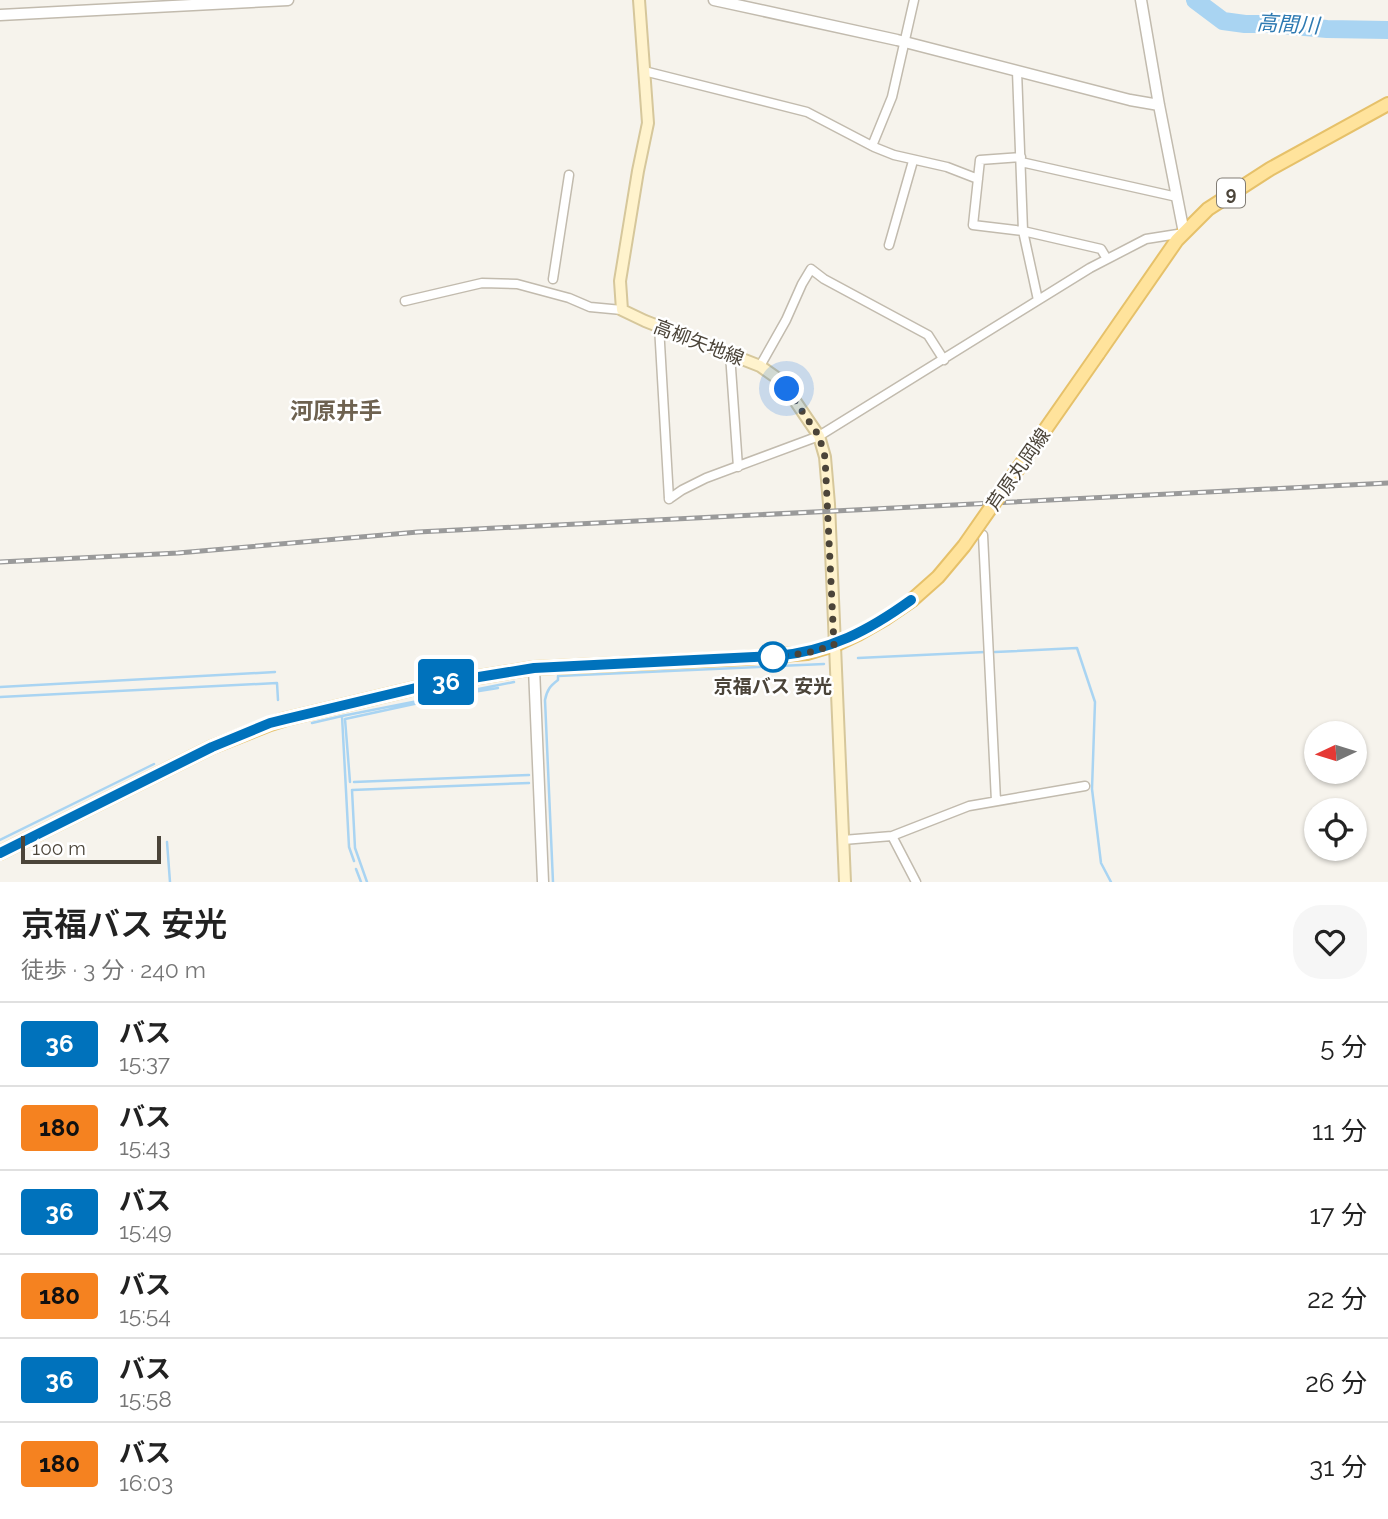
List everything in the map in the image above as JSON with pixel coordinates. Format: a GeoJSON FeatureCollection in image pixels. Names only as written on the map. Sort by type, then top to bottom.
{"type":"FeatureCollection","features":[{"type":"Feature","properties":{"kind":"main road"},"geometry":{"type":"LineString","coordinates":[[622,310],[620,281],[648,123],[639,0]]}},
{"type":"Feature","properties":{"kind":"main road","name":"9"},"geometry":{"type":"LineString","coordinates":[[1184,233],[1208,209],[1238,189],[1388,104]]}},
{"type":"Feature","properties":{"kind":"main road","name":"芦原丸岡線"},"geometry":{"type":"LineString","coordinates":[[834,645],[871,627],[911,600],[938,577],[970,538],[1184,233]]}},
{"type":"Feature","properties":{"kind":"main road","name":"高柳矢地線"},"geometry":{"type":"LineString","coordinates":[[622,310],[760,366],[787,389],[819,436],[825,457],[845,882]]}},
{"type":"Feature","properties":{"kind":"main road","name":"9"},"geometry":{"type":"LineString","coordinates":[[0,853],[212,747],[270,723],[424,686],[534,668],[776,656],[807,653],[834,645]]}},
{"type":"Feature","properties":{"kind":"street"},"geometry":{"type":"LineString","coordinates":[[0,15],[288,0]]}},
{"type":"Feature","properties":{"kind":"street"},"geometry":{"type":"LineString","coordinates":[[714,0],[904,42],[1130,100],[1159,105]]}},
{"type":"Feature","properties":{"kind":"street"},"geometry":{"type":"LineString","coordinates":[[872,146],[892,97],[914,0]]}},
{"type":"Feature","properties":{"kind":"street"},"geometry":{"type":"LineString","coordinates":[[659,326],[669,499],[706,478],[819,436],[1107,259],[1146,239],[1184,233],[1141,0]]}},
{"type":"Feature","properties":{"kind":"street"},"geometry":{"type":"LineString","coordinates":[[644,71],[807,112],[894,155],[947,167],[978,179]]}},
{"type":"Feature","properties":{"kind":"street"},"geometry":{"type":"LineString","coordinates":[[1017,71],[1023,231],[1038,300]]}},
{"type":"Feature","properties":{"kind":"street"},"geometry":{"type":"LineString","coordinates":[[1107,259],[1101,249],[1023,231],[973,225],[980,160],[1021,159],[1177,197]]}},
{"type":"Feature","properties":{"kind":"street"},"geometry":{"type":"LineString","coordinates":[[890,245],[913,161]]}},
{"type":"Feature","properties":{"kind":"street"},"geometry":{"type":"LineString","coordinates":[[553,279],[569,175]]}},
{"type":"Feature","properties":{"kind":"street"},"geometry":{"type":"LineString","coordinates":[[760,366],[811,270],[928,335],[944,360]]}},
{"type":"Feature","properties":{"kind":"street"},"geometry":{"type":"LineString","coordinates":[[405,301],[482,283],[517,284],[569,298],[590,307],[622,310]]}},
{"type":"Feature","properties":{"kind":"street"},"geometry":{"type":"LineString","coordinates":[[730,354],[738,467]]}},
{"type":"Feature","properties":{"kind":"street"},"geometry":{"type":"LineString","coordinates":[[983,535],[996,801]]}},
{"type":"Feature","properties":{"kind":"street"},"geometry":{"type":"LineString","coordinates":[[534,668],[543,882]]}},
{"type":"Feature","properties":{"kind":"street"},"geometry":{"type":"LineString","coordinates":[[843,840],[892,836],[969,806],[1085,786]]}},
{"type":"Feature","properties":{"kind":"street"},"geometry":{"type":"LineString","coordinates":[[892,836],[916,882]]}},
{"type":"Feature","properties":{"kind":"waterway","name":"高間川"},"geometry":{"type":"LineString","coordinates":[[1195,0],[1223,21],[1327,29],[1388,30]]}},
{"type":"Feature","properties":{"kind":"waterway"},"geometry":{"type":"LineString","coordinates":[[995,652],[1077,648],[1095,702],[1092,789],[1101,863],[1111,882]]}},
{"type":"Feature","properties":{"kind":"waterway"},"geometry":{"type":"LineString","coordinates":[[858,658],[985,652]]}},
{"type":"Feature","properties":{"kind":"waterway"},"geometry":{"type":"LineString","coordinates":[[553,882],[545,700],[549,688],[558,680],[558,676],[824,664]]}},
{"type":"Feature","properties":{"kind":"waterway"},"geometry":{"type":"LineString","coordinates":[[0,687],[275,672]]}},
{"type":"Feature","properties":{"kind":"waterway"},"geometry":{"type":"LineString","coordinates":[[342,716],[514,682]]}},
{"type":"Feature","properties":{"kind":"waterway"},"geometry":{"type":"LineString","coordinates":[[0,697],[277,683],[278,700]]}},
{"type":"Feature","properties":{"kind":"waterway"},"geometry":{"type":"LineString","coordinates":[[350,782],[345,719],[498,688]]}},
{"type":"Feature","properties":{"kind":"waterway"},"geometry":{"type":"LineString","coordinates":[[312,723],[342,716],[349,847],[354,861]]}},
{"type":"Feature","properties":{"kind":"waterway"},"geometry":{"type":"LineString","coordinates":[[0,840],[154,764]]}},
{"type":"Feature","properties":{"kind":"waterway"},"geometry":{"type":"LineString","coordinates":[[354,782],[529,775]]}},
{"type":"Feature","properties":{"kind":"waterway"},"geometry":{"type":"LineString","coordinates":[[367,882],[355,848],[352,790],[529,783]]}},
{"type":"Feature","properties":{"kind":"waterway"},"geometry":{"type":"LineString","coordinates":[[167,842],[170,882]]}},
{"type":"Feature","properties":{"kind":"waterway"},"geometry":{"type":"LineString","coordinates":[[356,869],[361,882]]}},
{"type":"Feature","properties":{"kind":"railway"},"geometry":{"type":"LineString","coordinates":[[0,562],[178,553],[418,532],[1388,483]]}},
{"type":"Feature","properties":{"kind":"bus line","name":"36"},"geometry":{"type":"LineString","coordinates":[[0,853],[212,747],[270,723],[424,686],[534,668],[807,653],[858,634],[911,600]]}},
{"type":"Feature","properties":{"kind":"place","name":"京福バス 安光"},"geometry":{"type":"Point","coordinates":[773,657]}},
{"type":"Feature","properties":{"kind":"district","name":"河原井手"},"geometry":{"type":"Point","coordinates":[336,410]}},
{"type":"Feature","properties":{"kind":"route"},"geometry":{"type":"LineString","coordinates":[[773,657],[807,653],[834,645],[825,457],[819,436],[787,389]]}}]}
